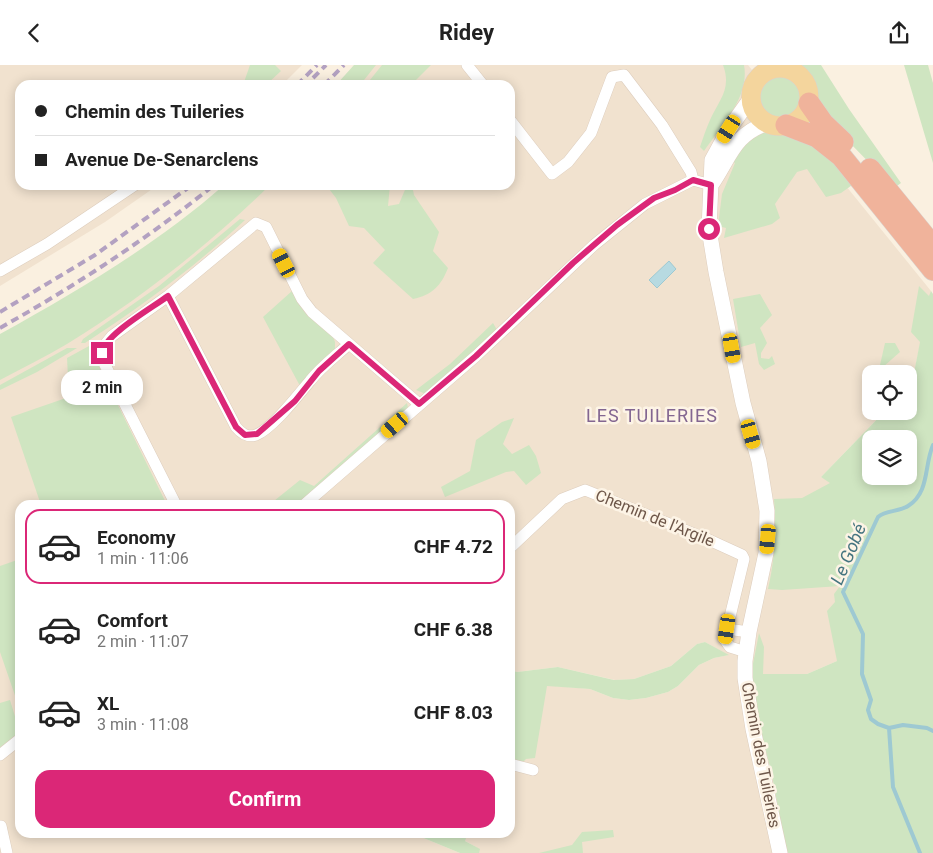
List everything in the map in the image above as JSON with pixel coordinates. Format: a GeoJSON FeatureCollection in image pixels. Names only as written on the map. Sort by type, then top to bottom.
{"type":"FeatureCollection","features":[{"type":"Feature","properties":{"kind":"highway"},"geometry":{"type":"LineString","coordinates":[[809,103],[828,128],[876,175],[933,246]]}},
{"type":"Feature","properties":{"kind":"highway"},"geometry":{"type":"LineString","coordinates":[[777,124],[813,134],[841,156],[933,270]]}},
{"type":"Feature","properties":{"kind":"main road"},"geometry":{"type":"LineString","coordinates":[[778,66],[790,69],[802,77],[808,88],[809,103],[799,119],[777,124],[756,113],[753,82],[764,73],[778,66]]}},
{"type":"Feature","properties":{"kind":"street"},"geometry":{"type":"LineString","coordinates":[[467,65],[478,80]]}},
{"type":"Feature","properties":{"kind":"street"},"geometry":{"type":"LineString","coordinates":[[515,126],[552,174],[568,162],[592,133],[612,77],[624,75],[662,125],[691,172],[693,180]]}},
{"type":"Feature","properties":{"kind":"street","name":"Chemin des Tuileries"},"geometry":{"type":"LineString","coordinates":[[753,82],[713,156],[710,169],[709,229],[742,403],[759,461],[767,511],[768,539],[764,569],[749,632],[745,678],[747,696],[780,853]]}},
{"type":"Feature","properties":{"kind":"street","name":"Chemin des Tuileries"},"geometry":{"type":"LineString","coordinates":[[711,185],[721,171],[732,147],[752,130],[777,124]]}},
{"type":"Feature","properties":{"kind":"street"},"geometry":{"type":"LineString","coordinates":[[310,500],[476,356],[573,263],[617,225],[654,198],[675,190],[693,180],[711,185]]}},
{"type":"Feature","properties":{"kind":"street"},"geometry":{"type":"LineString","coordinates":[[0,271],[47,244],[128,190]]}},
{"type":"Feature","properties":{"kind":"street"},"geometry":{"type":"LineString","coordinates":[[173,500],[102,359],[103,347],[112,336],[168,296],[252,225],[260,224],[266,227],[306,304],[316,316],[419,404]]}},
{"type":"Feature","properties":{"kind":"street"},"geometry":{"type":"LineString","coordinates":[[168,296],[236,427],[248,436],[257,434],[295,401],[319,371],[349,344]]}},
{"type":"Feature","properties":{"kind":"street","name":"Chemin de l'Argile"},"geometry":{"type":"LineString","coordinates":[[515,542],[562,499],[585,490],[707,539],[742,555],[744,559],[727,629]]}},
{"type":"Feature","properties":{"kind":"street"},"geometry":{"type":"LineString","coordinates":[[746,653],[730,647],[725,640],[727,629],[749,632]]}},
{"type":"Feature","properties":{"kind":"street"},"geometry":{"type":"LineString","coordinates":[[0,755],[15,743]]}},
{"type":"Feature","properties":{"kind":"street"},"geometry":{"type":"LineString","coordinates":[[515,766],[533,771]]}},
{"type":"Feature","properties":{"kind":"street"},"geometry":{"type":"LineString","coordinates":[[2,826],[7,853]]}},
{"type":"Feature","properties":{"kind":"shaded area"},"geometry":{"type":"Polygon","coordinates":[[[0,65],[302,65],[287,80],[15,80],[15,190],[151,190],[105,222],[0,286],[0,65]]]}},
{"type":"Feature","properties":{"kind":"shaded area"},"geometry":{"type":"Polygon","coordinates":[[[361,65],[748,65],[931,291],[916,365],[862,365],[862,420],[876,420],[867,430],[862,430],[862,435],[821,477],[858,494],[844,658],[807,674],[751,674],[759,725],[772,775],[786,853],[479,853],[479,849],[460,838],[515,838],[515,686],[556,686],[590,689],[613,698],[629,700],[646,698],[668,692],[678,686],[699,665],[714,658],[728,655],[705,642],[697,644],[671,666],[634,679],[615,680],[558,667],[515,671],[515,500],[15,500],[15,838],[423,838],[460,853],[0,853],[0,362],[238,190],[515,190],[515,80],[348,80],[361,65]]]}},
{"type":"Feature","properties":{"kind":"green space"},"geometry":{"type":"Polygon","coordinates":[[[250,65],[275,65],[281,71],[271,80],[245,80],[250,65]]]}},
{"type":"Feature","properties":{"kind":"green space"},"geometry":{"type":"Polygon","coordinates":[[[354,65],[376,65],[364,80],[340,80],[354,65]]]}},
{"type":"Feature","properties":{"kind":"green space"},"geometry":{"type":"Polygon","coordinates":[[[382,65],[431,65],[416,80],[370,80],[382,65]]]}},
{"type":"Feature","properties":{"kind":"green space"},"geometry":{"type":"Polygon","coordinates":[[[723,65],[744,65],[745,77],[743,88],[733,111],[704,151],[700,147],[701,144],[725,88],[726,81],[723,65]]]}},
{"type":"Feature","properties":{"kind":"green space"},"geometry":{"type":"Polygon","coordinates":[[[800,65],[821,65],[849,109],[901,183],[894,188],[847,140],[817,104],[813,84],[800,65]]]}},
{"type":"Feature","properties":{"kind":"green space"},"geometry":{"type":"Polygon","coordinates":[[[904,65],[928,65],[933,83],[933,163],[904,65]]]}},
{"type":"Feature","properties":{"kind":"green space"},"geometry":{"type":"Polygon","coordinates":[[[786,74],[790,75],[800,84],[803,88],[803,106],[794,116],[786,120],[776,120],[768,116],[759,106],[758,92],[762,84],[772,75],[786,74]]]}},
{"type":"Feature","properties":{"kind":"green space"},"geometry":{"type":"Polygon","coordinates":[[[768,131],[808,137],[855,183],[841,193],[826,197],[807,169],[797,172],[775,204],[780,218],[772,224],[724,238],[726,228],[718,226],[722,194],[735,163],[730,160],[745,141],[768,131]]]}},
{"type":"Feature","properties":{"kind":"green space"},"geometry":{"type":"Polygon","coordinates":[[[218,190],[265,190],[198,250],[121,309],[67,344],[0,380],[0,334],[116,265],[198,207],[218,190]]]}},
{"type":"Feature","properties":{"kind":"green space"},"geometry":{"type":"Polygon","coordinates":[[[330,190],[390,190],[388,206],[399,204],[405,190],[413,190],[414,195],[439,232],[433,251],[448,268],[439,285],[426,295],[413,299],[373,263],[385,250],[364,228],[349,226],[336,198],[330,190]]]}},
{"type":"Feature","properties":{"kind":"green space"},"geometry":{"type":"Polygon","coordinates":[[[240,219],[245,220],[168,285],[85,343],[81,343],[83,339],[159,286],[240,219]]]}},
{"type":"Feature","properties":{"kind":"green space"},"geometry":{"type":"Polygon","coordinates":[[[919,286],[929,296],[931,291],[933,294],[933,853],[786,853],[772,775],[759,725],[751,674],[759,633],[764,647],[763,674],[807,674],[837,661],[827,611],[835,602],[834,594],[840,586],[782,590],[768,589],[774,545],[774,499],[802,498],[830,483],[821,477],[862,435],[862,485],[917,485],[917,430],[867,430],[876,420],[917,420],[916,365],[920,342],[911,332],[919,286]]]}},
{"type":"Feature","properties":{"kind":"green space"},"geometry":{"type":"Polygon","coordinates":[[[292,291],[333,337],[335,342],[335,350],[300,386],[263,317],[292,291]]]}},
{"type":"Feature","properties":{"kind":"green space"},"geometry":{"type":"Polygon","coordinates":[[[760,294],[772,315],[760,328],[767,343],[761,353],[761,358],[769,359],[772,356],[775,364],[764,370],[759,364],[755,343],[741,347],[733,299],[760,294]]]}},
{"type":"Feature","properties":{"kind":"green space"},"geometry":{"type":"Polygon","coordinates":[[[493,323],[497,330],[426,394],[416,390],[450,364],[493,323]]]}},
{"type":"Feature","properties":{"kind":"green space"},"geometry":{"type":"Polygon","coordinates":[[[885,343],[895,343],[900,352],[885,365],[880,365],[885,343]]]}},
{"type":"Feature","properties":{"kind":"green space"},"geometry":{"type":"Polygon","coordinates":[[[89,346],[165,500],[39,500],[11,417],[69,397],[67,358],[89,346]]]}},
{"type":"Feature","properties":{"kind":"green space"},"geometry":{"type":"Polygon","coordinates":[[[67,348],[77,348],[37,372],[0,390],[0,385],[67,348]]]}},
{"type":"Feature","properties":{"kind":"green space"},"geometry":{"type":"Polygon","coordinates":[[[407,403],[408,408],[302,500],[275,500],[300,480],[314,486],[407,403]]]}},
{"type":"Feature","properties":{"kind":"green space"},"geometry":{"type":"Polygon","coordinates":[[[514,418],[503,444],[512,454],[529,445],[536,456],[541,473],[526,485],[514,471],[506,472],[445,497],[441,487],[470,471],[476,440],[502,422],[514,418]]]}},
{"type":"Feature","properties":{"kind":"green space"},"geometry":{"type":"Polygon","coordinates":[[[15,561],[15,696],[0,652],[0,566],[15,561]]]}},
{"type":"Feature","properties":{"kind":"green space"},"geometry":{"type":"Polygon","coordinates":[[[705,642],[729,655],[714,658],[699,665],[678,686],[668,692],[629,700],[613,698],[590,689],[547,686],[535,758],[526,759],[522,763],[515,761],[515,671],[558,667],[614,680],[634,679],[671,666],[697,644],[705,642]]]}},
{"type":"Feature","properties":{"kind":"green space"},"geometry":{"type":"Polygon","coordinates":[[[10,700],[15,716],[15,737],[0,748],[0,703],[10,700]]]}},
{"type":"Feature","properties":{"kind":"green space"},"geometry":{"type":"Polygon","coordinates":[[[613,830],[614,837],[582,842],[583,853],[539,853],[572,845],[582,832],[613,830]]]}},
{"type":"Feature","properties":{"kind":"green space"},"geometry":{"type":"Polygon","coordinates":[[[423,838],[466,838],[465,841],[480,849],[479,853],[460,853],[423,838]]]}},
{"type":"Feature","properties":{"kind":"water"},"geometry":{"type":"Polygon","coordinates":[[[669,261],[676,269],[657,288],[649,280],[669,261]]]}},
{"type":"Feature","properties":{"kind":"waterway","name":"Le Gobé"},"geometry":{"type":"LineString","coordinates":[[933,445],[920,493],[908,506],[878,517],[843,592],[863,634],[862,674],[871,700],[868,710],[871,719],[889,728],[903,725],[927,728],[933,731]]}},
{"type":"Feature","properties":{"kind":"waterway"},"geometry":{"type":"LineString","coordinates":[[889,728],[893,787],[920,853]]}},
{"type":"Feature","properties":{"kind":"railway"},"geometry":{"type":"LineString","coordinates":[[302,80],[317,65]]}},
{"type":"Feature","properties":{"kind":"railway"},"geometry":{"type":"LineString","coordinates":[[313,78],[326,65]]}},
{"type":"Feature","properties":{"kind":"railway"},"geometry":{"type":"LineString","coordinates":[[329,80],[344,65]]}},
{"type":"Feature","properties":{"kind":"railway"},"geometry":{"type":"LineString","coordinates":[[0,312],[95,255],[185,190]]}},
{"type":"Feature","properties":{"kind":"railway"},"geometry":{"type":"LineString","coordinates":[[0,328],[56,296],[110,261],[208,190]]}},
{"type":"Feature","properties":{"kind":"district","name":"LES TUILERIES"},"geometry":{"type":"Point","coordinates":[652,415]}},
{"type":"Feature","properties":{"kind":"route"},"geometry":{"type":"LineString","coordinates":[[102,353],[103,347],[112,336],[168,296],[236,427],[245,435],[257,434],[261,431],[295,401],[309,381],[349,344],[419,404],[476,356],[573,263],[617,225],[654,198],[675,190],[693,180],[711,185],[709,229]]}}]}
